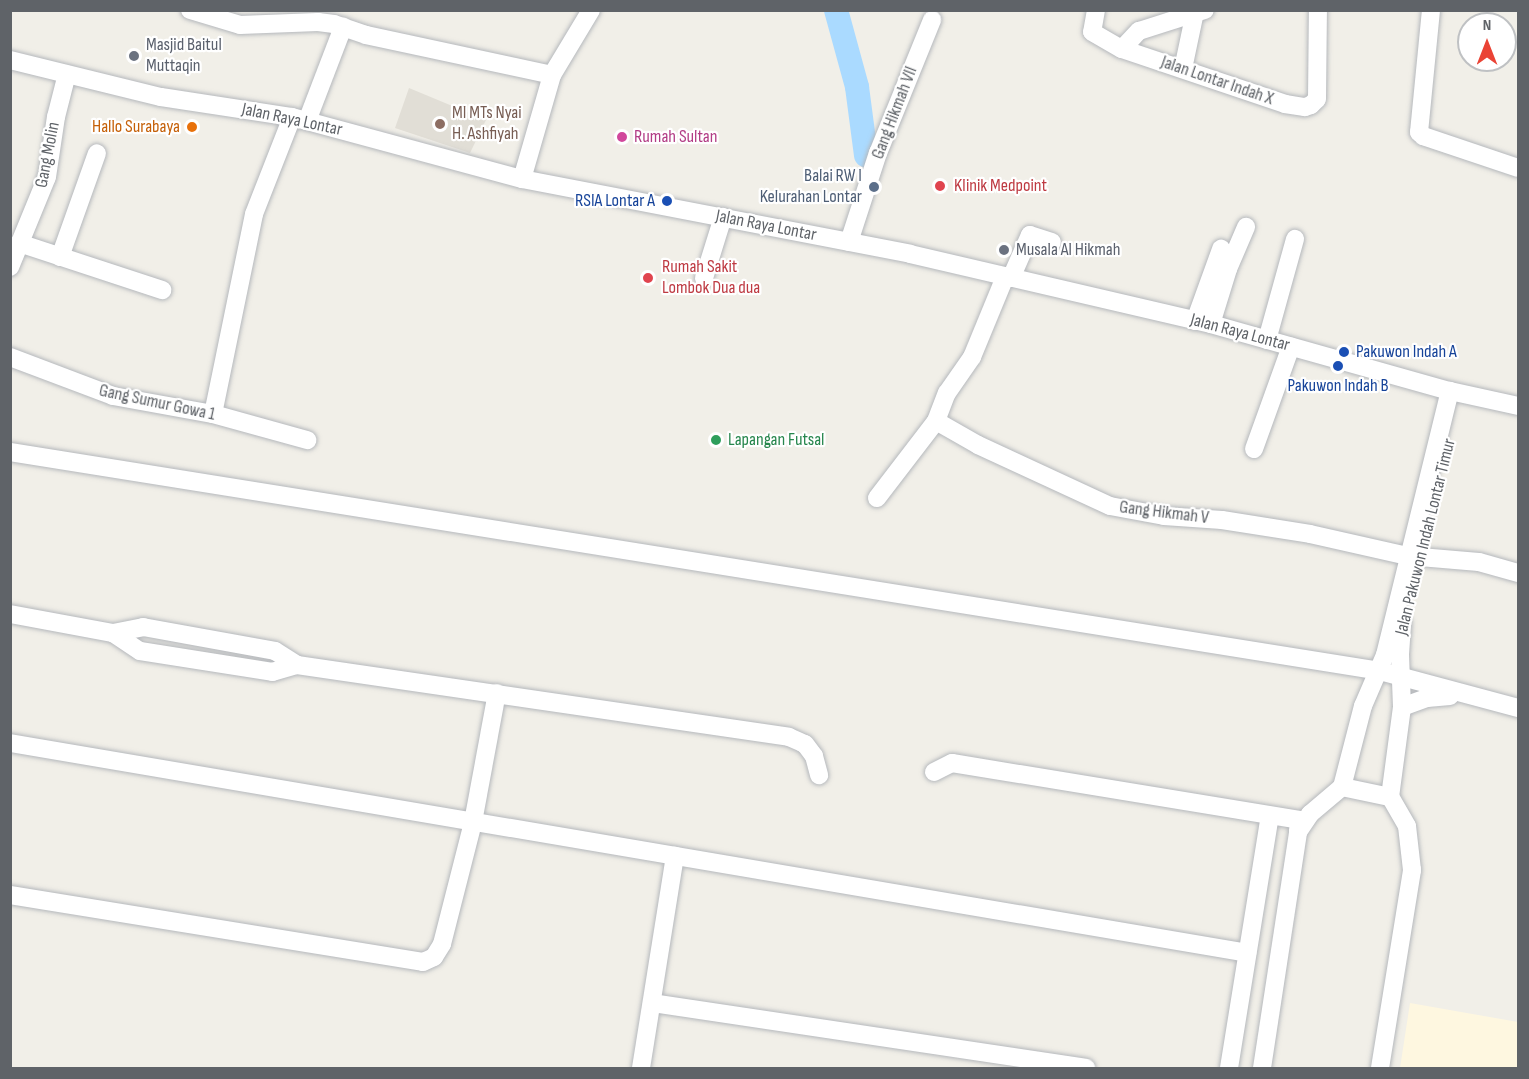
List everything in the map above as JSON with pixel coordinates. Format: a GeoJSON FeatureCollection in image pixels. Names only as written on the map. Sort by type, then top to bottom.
{"type":"FeatureCollection","features":[{"type":"Feature","properties":{"kind":"street"},"geometry":{"type":"LineString","coordinates":[[190,10],[240,26],[318,22],[366,35],[552,75]]}},
{"type":"Feature","properties":{"kind":"street"},"geometry":{"type":"LineString","coordinates":[[522,179],[552,75],[591,10]]}},
{"type":"Feature","properties":{"kind":"street","name":"Jalan Lontar Indah X"},"geometry":{"type":"LineString","coordinates":[[1096,10],[1092,32],[1122,49],[1285,104],[1311,105],[1317,99],[1318,10]]}},
{"type":"Feature","properties":{"kind":"street"},"geometry":{"type":"LineString","coordinates":[[1431,10],[1419,132],[1423,136],[1518,162]]}},
{"type":"Feature","properties":{"kind":"street"},"geometry":{"type":"LineString","coordinates":[[1122,49],[1139,31],[1200,11]]}},
{"type":"Feature","properties":{"kind":"street"},"geometry":{"type":"LineString","coordinates":[[1183,69],[1200,11]]}},
{"type":"Feature","properties":{"kind":"street","name":"Gang Hikmah VII"},"geometry":{"type":"LineString","coordinates":[[849,242],[879,153],[932,20]]}},
{"type":"Feature","properties":{"kind":"street"},"geometry":{"type":"LineString","coordinates":[[213,414],[254,214],[343,27]]}},
{"type":"Feature","properties":{"kind":"street","name":"Jalan Raya Lontar"},"geometry":{"type":"LineString","coordinates":[[10,60],[161,97],[299,119],[522,179],[849,242],[1268,335],[1291,346],[1457,393],[1518,406]]}},
{"type":"Feature","properties":{"kind":"street","name":"Gang Molin"},"geometry":{"type":"LineString","coordinates":[[10,267],[47,177],[56,117],[67,74]]}},
{"type":"Feature","properties":{"kind":"street"},"geometry":{"type":"LineString","coordinates":[[60,257],[97,153]]}},
{"type":"Feature","properties":{"kind":"street"},"geometry":{"type":"LineString","coordinates":[[704,278],[723,217]]}},
{"type":"Feature","properties":{"kind":"street"},"geometry":{"type":"LineString","coordinates":[[1203,322],[1246,227]]}},
{"type":"Feature","properties":{"kind":"street"},"geometry":{"type":"LineString","coordinates":[[877,498],[936,421],[947,393],[972,357],[1030,235],[1052,242]]}},
{"type":"Feature","properties":{"kind":"street"},"geometry":{"type":"LineString","coordinates":[[1268,335],[1295,239]]}},
{"type":"Feature","properties":{"kind":"street"},"geometry":{"type":"LineString","coordinates":[[19,243],[162,290]]}},
{"type":"Feature","properties":{"kind":"street"},"geometry":{"type":"LineString","coordinates":[[1203,322],[1221,249]]}},
{"type":"Feature","properties":{"kind":"street"},"geometry":{"type":"LineString","coordinates":[[1254,449],[1291,346]]}},
{"type":"Feature","properties":{"kind":"street","name":"Gang Sumur Gowa 1"},"geometry":{"type":"LineString","coordinates":[[10,357],[113,396],[213,414],[307,440]]}},
{"type":"Feature","properties":{"kind":"street"},"geometry":{"type":"LineString","coordinates":[[1298,832],[1310,814],[1342,787],[1363,706],[1380,671],[1457,393]]}},
{"type":"Feature","properties":{"kind":"street","name":"Gang Hikmah V"},"geometry":{"type":"LineString","coordinates":[[936,421],[978,445],[1110,506],[1164,516],[1222,520],[1310,534],[1413,557],[1463,560],[1518,573]]}},
{"type":"Feature","properties":{"kind":"street"},"geometry":{"type":"LineString","coordinates":[[10,452],[1380,671],[1518,708]]}},
{"type":"Feature","properties":{"kind":"street","name":"Jalan Pakuwon Indah Lontar Timur"},"geometry":{"type":"LineString","coordinates":[[1390,797],[1402,707],[1401,627],[1413,557]]}},
{"type":"Feature","properties":{"kind":"street"},"geometry":{"type":"LineString","coordinates":[[10,614],[114,633],[143,627],[275,651],[297,665],[789,737],[805,744],[814,756],[819,775]]}},
{"type":"Feature","properties":{"kind":"street"},"geometry":{"type":"LineString","coordinates":[[10,895],[423,962],[434,957],[442,944],[473,822],[496,693]]}},
{"type":"Feature","properties":{"kind":"street"},"geometry":{"type":"LineString","coordinates":[[1402,707],[1427,698],[1467,696]]}},
{"type":"Feature","properties":{"kind":"street"},"geometry":{"type":"LineString","coordinates":[[10,743],[1248,953]]}},
{"type":"Feature","properties":{"kind":"street"},"geometry":{"type":"LineString","coordinates":[[934,772],[952,763],[1299,820],[1262,1068]]}},
{"type":"Feature","properties":{"kind":"street"},"geometry":{"type":"LineString","coordinates":[[1342,787],[1390,797],[1407,826],[1412,870],[1380,1068]]}},
{"type":"Feature","properties":{"kind":"street"},"geometry":{"type":"LineString","coordinates":[[1229,1068],[1269,816]]}},
{"type":"Feature","properties":{"kind":"street"},"geometry":{"type":"LineString","coordinates":[[641,1068],[675,856]]}},
{"type":"Feature","properties":{"kind":"street"},"geometry":{"type":"LineString","coordinates":[[652,1003],[1086,1068]]}},
{"type":"Feature","properties":{"kind":"shaded area","name":"MI MTs Nyai H. Ashfiyah"},"geometry":{"type":"Polygon","coordinates":[[[409,88],[486,120],[470,153],[395,128],[409,88]]]}},
{"type":"Feature","properties":{"kind":"shaded area"},"geometry":{"type":"Polygon","coordinates":[[[1410,1003],[1518,1022],[1518,1068],[1400,1068],[1410,1003]]]}},
{"type":"Feature","properties":{"kind":"waterway"},"geometry":{"type":"LineString","coordinates":[[836,10],[857,87],[866,155]]}},
{"type":"Feature","properties":{"kind":"place","name":"Masjid Baitul Muttaqin"},"geometry":{"type":"Point","coordinates":[134,56]}},
{"type":"Feature","properties":{"kind":"place","name":"MI MTs Nyai H. Ashfiyah"},"geometry":{"type":"Point","coordinates":[440,124]}},
{"type":"Feature","properties":{"kind":"place","name":"Hallo Surabaya"},"geometry":{"type":"Point","coordinates":[192,127]}},
{"type":"Feature","properties":{"kind":"place","name":"Rumah Sultan"},"geometry":{"type":"Point","coordinates":[622,137]}},
{"type":"Feature","properties":{"kind":"place","name":"Klinik Medpoint"},"geometry":{"type":"Point","coordinates":[940,186]}},
{"type":"Feature","properties":{"kind":"place","name":"Balai RW I Kelurahan Lontar"},"geometry":{"type":"Point","coordinates":[874,187]}},
{"type":"Feature","properties":{"kind":"place","name":"RSIA Lontar A"},"geometry":{"type":"Point","coordinates":[667,201]}},
{"type":"Feature","properties":{"kind":"place","name":"Musala Al Hikmah"},"geometry":{"type":"Point","coordinates":[1004,250]}},
{"type":"Feature","properties":{"kind":"place","name":"Rumah Sakit Lombok Dua dua"},"geometry":{"type":"Point","coordinates":[648,278]}},
{"type":"Feature","properties":{"kind":"place","name":"Pakuwon Indah A"},"geometry":{"type":"Point","coordinates":[1344,352]}},
{"type":"Feature","properties":{"kind":"place","name":"Pakuwon Indah B"},"geometry":{"type":"Point","coordinates":[1338,366]}},
{"type":"Feature","properties":{"kind":"place","name":"Lapangan Futsal"},"geometry":{"type":"Point","coordinates":[716,440]}}]}
